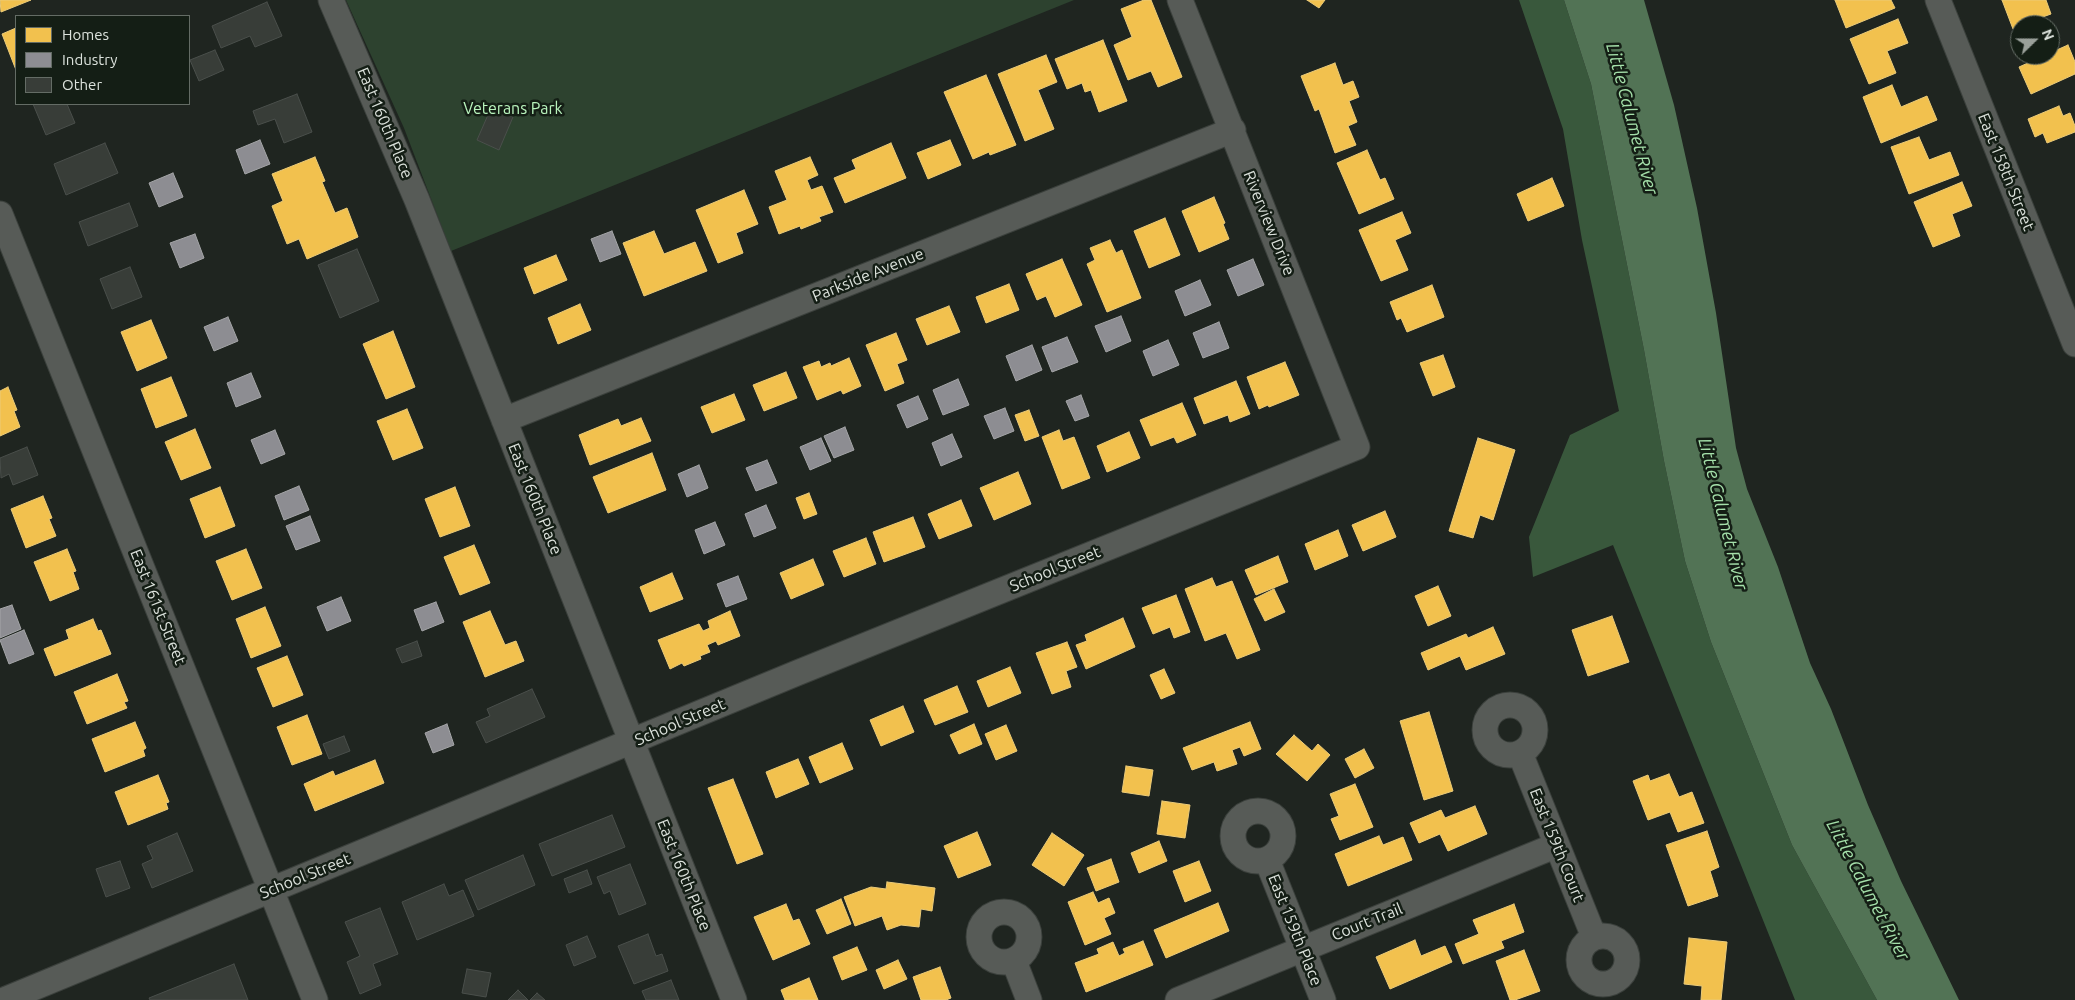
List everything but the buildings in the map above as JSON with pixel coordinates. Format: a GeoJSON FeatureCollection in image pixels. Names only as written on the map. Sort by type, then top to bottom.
{"type":"FeatureCollection","features":[{"type":"Feature","properties":{"kind":"street","name":"East 160th Place"},"geometry":{"type":"LineString","coordinates":[[331,0],[397,151],[734,1000]]}},
{"type":"Feature","properties":{"kind":"street","name":"Riverview Drive"},"geometry":{"type":"LineString","coordinates":[[1180,0],[1357,447]]}},
{"type":"Feature","properties":{"kind":"street","name":"East 158th Street"},"geometry":{"type":"LineString","coordinates":[[1938,0],[2075,344]]}},
{"type":"Feature","properties":{"kind":"street","name":"Parkside Avenue"},"geometry":{"type":"LineString","coordinates":[[504,420],[1233,130]]}},
{"type":"Feature","properties":{"kind":"street","name":"East 161st Street"},"geometry":{"type":"LineString","coordinates":[[0,214],[315,1000]]}},
{"type":"Feature","properties":{"kind":"street","name":"School Street"},"geometry":{"type":"LineString","coordinates":[[4,1000],[807,669],[1357,447]]}},
{"type":"Feature","properties":{"kind":"street","name":"East 159th Court"},"geometry":{"type":"LineString","coordinates":[[1520,753],[1594,937]]}},
{"type":"Feature","properties":{"kind":"street","name":"Court Trail"},"geometry":{"type":"LineString","coordinates":[[1178,1000],[1557,845]]}},
{"type":"Feature","properties":{"kind":"street","name":"East 159th Place"},"geometry":{"type":"LineString","coordinates":[[1267,860],[1323,1000]]}},
{"type":"Feature","properties":{"kind":"street"},"geometry":{"type":"LineString","coordinates":[[1014,961],[1029,1000]]}},
{"type":"Feature","properties":{"kind":"green space","name":"Veterans Park"},"geometry":{"type":"Polygon","coordinates":[[[346,0],[1074,0],[451,251],[404,128],[346,0]]]}},
{"type":"Feature","properties":{"kind":"shaded area"},"geometry":{"type":"Polygon","coordinates":[[[1519,0],[1564,0],[1591,84],[1685,561],[1711,642],[1792,845],[1877,1000],[1795,1000],[1613,545],[1533,577],[1529,537],[1570,435],[1619,411],[1582,240],[1563,129],[1519,0]]]}},
{"type":"Feature","properties":{"kind":"water","name":"Little Calumet River"},"geometry":{"type":"Polygon","coordinates":[[[1564,0],[1644,0],[1674,105],[1697,208],[1716,313],[1736,448],[1747,489],[1778,567],[1810,663],[1831,709],[1868,805],[1901,881],[1959,1000],[1877,1000],[1792,845],[1711,642],[1685,561],[1591,84],[1564,0]]]}}]}
